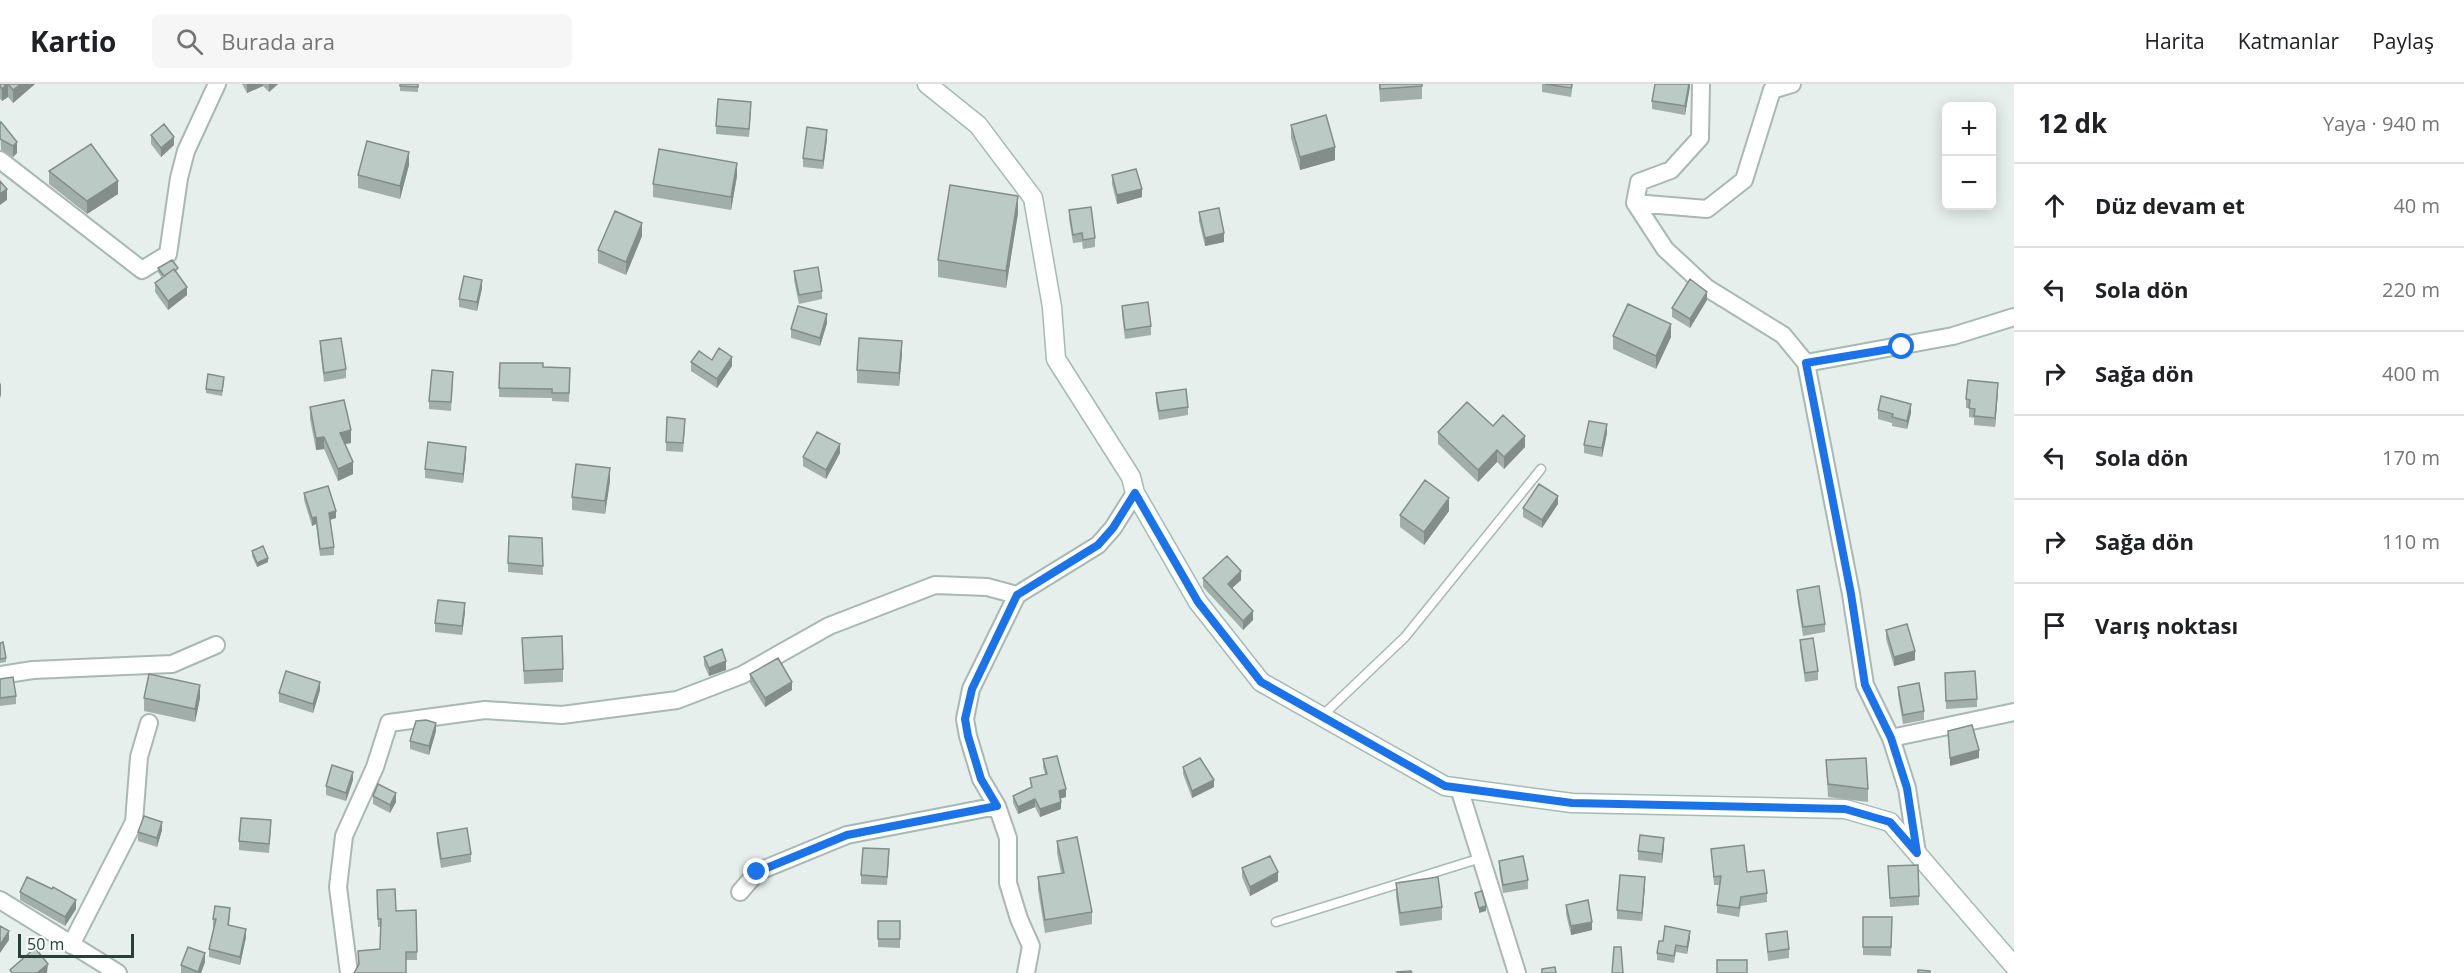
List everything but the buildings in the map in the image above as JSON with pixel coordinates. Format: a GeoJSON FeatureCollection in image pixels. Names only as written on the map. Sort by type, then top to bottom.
{"type":"FeatureCollection","features":[{"type":"Feature","properties":{"kind":"street"},"geometry":{"type":"LineString","coordinates":[[0,160],[142,270],[168,254],[181,169],[186,151],[217,84]]}},
{"type":"Feature","properties":{"kind":"street"},"geometry":{"type":"LineString","coordinates":[[927,84],[978,125],[1033,198],[1052,307],[1056,359],[1131,477],[1135,493],[1198,602],[1261,682],[1445,786],[1572,803],[1845,809],[1890,822],[2014,966]]}},
{"type":"Feature","properties":{"kind":"street"},"geometry":{"type":"LineString","coordinates":[[1701,84],[1700,138],[1671,170],[1639,182],[1635,203],[1665,249],[1707,288],[1783,334],[1806,363],[1851,594],[1865,685],[1891,738],[1907,788],[1917,853]]}},
{"type":"Feature","properties":{"kind":"street"},"geometry":{"type":"LineString","coordinates":[[1635,203],[1707,209],[1744,180],[1772,90],[1792,84]]}},
{"type":"Feature","properties":{"kind":"street"},"geometry":{"type":"LineString","coordinates":[[1806,363],[1953,336],[2014,317]]}},
{"type":"Feature","properties":{"kind":"street"},"geometry":{"type":"LineString","coordinates":[[1026,973],[1031,946],[1019,919],[1008,883],[1008,838],[997,806],[981,779],[965,719],[972,689],[1017,595],[1098,545],[1113,528],[1135,493]]}},
{"type":"Feature","properties":{"kind":"street"},"geometry":{"type":"LineString","coordinates":[[349,973],[338,887],[344,836],[375,767],[389,723],[485,710],[562,715],[677,700],[742,675],[829,626],[935,585],[987,587],[1017,595]]}},
{"type":"Feature","properties":{"kind":"street"},"geometry":{"type":"LineString","coordinates":[[0,675],[33,670],[172,664],[216,645]]}},
{"type":"Feature","properties":{"kind":"street"},"geometry":{"type":"LineString","coordinates":[[1891,738],[2014,712]]}},
{"type":"Feature","properties":{"kind":"street"},"geometry":{"type":"LineString","coordinates":[[70,945],[134,822],[139,757],[149,723]]}},
{"type":"Feature","properties":{"kind":"street"},"geometry":{"type":"LineString","coordinates":[[1460,788],[1517,973]]}},
{"type":"Feature","properties":{"kind":"street"},"geometry":{"type":"LineString","coordinates":[[740,892],[757,872],[847,835],[997,806]]}},
{"type":"Feature","properties":{"kind":"street"},"geometry":{"type":"LineString","coordinates":[[0,900],[118,973]]}},
{"type":"Feature","properties":{"kind":"lane"},"geometry":{"type":"LineString","coordinates":[[1321,717],[1405,637],[1542,468]]}},
{"type":"Feature","properties":{"kind":"lane"},"geometry":{"type":"LineString","coordinates":[[1275,922],[1481,858]]}},
{"type":"Feature","properties":{"kind":"route"},"geometry":{"type":"LineString","coordinates":[[757,872],[847,835],[997,806],[981,779],[965,719],[972,689],[985,659],[1017,595],[1098,545],[1113,528],[1135,493],[1198,602],[1261,682],[1445,786],[1572,803],[1845,809],[1890,822],[1917,853],[1907,788],[1891,738],[1865,685],[1851,594],[1806,363],[1902,347]]}}]}
